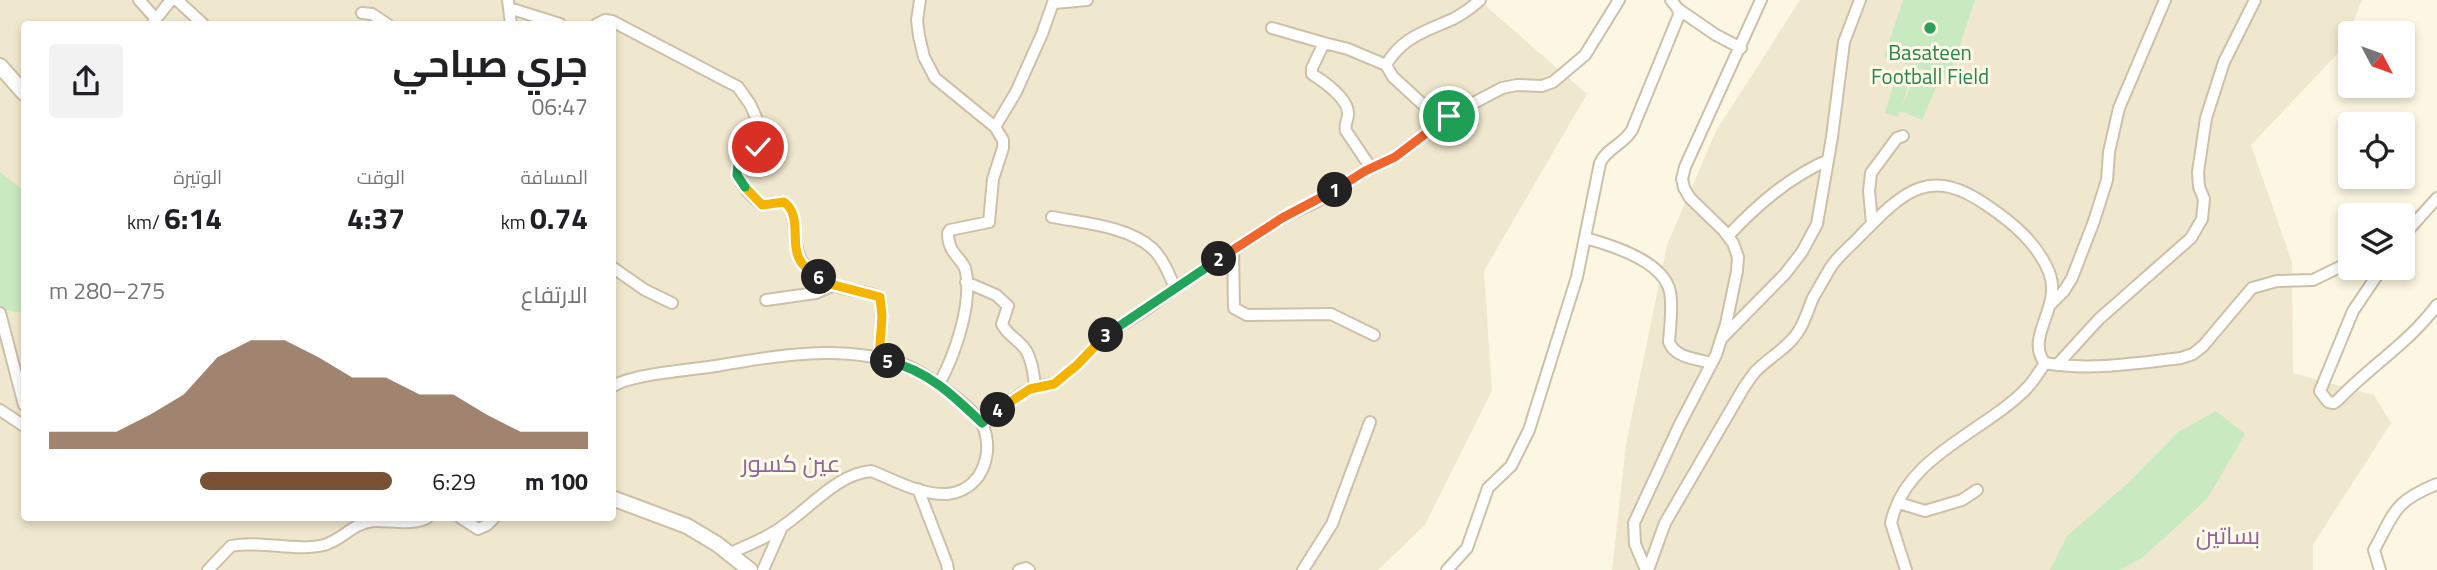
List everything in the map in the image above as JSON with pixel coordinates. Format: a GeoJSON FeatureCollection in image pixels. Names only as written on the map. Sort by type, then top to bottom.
{"type":"FeatureCollection","features":[{"type":"Feature","properties":{"kind":"main road"},"geometry":{"type":"LineString","coordinates":[[0,66],[21,90]]}},
{"type":"Feature","properties":{"kind":"main road"},"geometry":{"type":"LineString","coordinates":[[616,499],[687,526],[750,570]]}},
{"type":"Feature","properties":{"kind":"street"},"geometry":{"type":"LineString","coordinates":[[139,0],[153,21]]}},
{"type":"Feature","properties":{"kind":"street"},"geometry":{"type":"LineString","coordinates":[[155,21],[171,0]]}},
{"type":"Feature","properties":{"kind":"street"},"geometry":{"type":"LineString","coordinates":[[177,0],[200,21]]}},
{"type":"Feature","properties":{"kind":"street"},"geometry":{"type":"LineString","coordinates":[[920,0],[917,20],[919,36],[929,69],[943,86],[995,127],[1003,140],[993,179],[989,222],[950,230],[948,233],[953,256],[965,267],[966,282],[964,309],[956,346],[939,384]]}},
{"type":"Feature","properties":{"kind":"street"},"geometry":{"type":"LineString","coordinates":[[995,127],[1016,92],[1054,1],[1087,0]]}},
{"type":"Feature","properties":{"kind":"street"},"geometry":{"type":"LineString","coordinates":[[1386,65],[1399,48],[1423,30],[1454,19],[1480,0]]}},
{"type":"Feature","properties":{"kind":"street"},"geometry":{"type":"LineString","coordinates":[[982,423],[1022,393],[1035,387],[1054,384],[1107,334],[1282,218],[1395,157],[1441,121],[1502,88],[1517,85],[1542,86],[1553,82],[1585,55],[1619,0]]}},
{"type":"Feature","properties":{"kind":"street"},"geometry":{"type":"LineString","coordinates":[[1647,570],[1635,544],[1634,523],[1712,363],[1730,308],[1738,257],[1728,236],[1690,198],[1682,179],[1685,167],[1761,0]]}},
{"type":"Feature","properties":{"kind":"street"},"geometry":{"type":"LineString","coordinates":[[1721,339],[1785,274],[1802,252],[1817,224],[1844,42],[1860,0]]}},
{"type":"Feature","properties":{"kind":"street"},"geometry":{"type":"LineString","coordinates":[[2051,304],[2072,278],[2094,221],[2105,190],[2109,152],[2119,108],[2165,0]]}},
{"type":"Feature","properties":{"kind":"street"},"geometry":{"type":"LineString","coordinates":[[2057,365],[2099,319],[2191,238],[2202,219],[2204,199],[2199,187],[2198,172],[2206,118],[2224,62],[2255,0]]}},
{"type":"Feature","properties":{"kind":"street"},"geometry":{"type":"LineString","coordinates":[[509,4],[552,21]]}},
{"type":"Feature","properties":{"kind":"street"},"geometry":{"type":"LineString","coordinates":[[1674,5],[1716,36],[1741,48]]}},
{"type":"Feature","properties":{"kind":"street"},"geometry":{"type":"LineString","coordinates":[[1447,570],[1466,548],[1488,488],[1511,466],[1529,430],[1566,318],[1600,163],[1632,130],[1676,23],[1674,5]]}},
{"type":"Feature","properties":{"kind":"street"},"geometry":{"type":"LineString","coordinates":[[362,13],[382,21]]}},
{"type":"Feature","properties":{"kind":"street"},"geometry":{"type":"LineString","coordinates":[[616,23],[738,87],[750,104],[763,133],[758,147],[738,164],[737,175],[740,182],[762,205],[784,202],[789,206],[794,219],[794,242],[801,262],[826,282],[880,297],[882,316],[879,359]]}},
{"type":"Feature","properties":{"kind":"street"},"geometry":{"type":"LineString","coordinates":[[1272,28],[1348,49],[1386,65],[1392,77],[1441,121]]}},
{"type":"Feature","properties":{"kind":"street"},"geometry":{"type":"LineString","coordinates":[[1324,43],[1312,68],[1312,74],[1328,85],[1342,100],[1348,114],[1346,131],[1371,168]]}},
{"type":"Feature","properties":{"kind":"street"},"geometry":{"type":"LineString","coordinates":[[1872,223],[1871,173],[1897,138],[1903,136]]}},
{"type":"Feature","properties":{"kind":"street"},"geometry":{"type":"LineString","coordinates":[[1728,236],[1783,186],[1828,160]]}},
{"type":"Feature","properties":{"kind":"street"},"geometry":{"type":"LineString","coordinates":[[1647,570],[1671,512],[1743,389],[1756,371],[1789,345],[1800,329],[1830,268],[1872,223],[1914,190],[1945,186],[1962,189],[2002,215],[2027,237],[2049,272],[2053,289],[2038,344],[2040,357],[2045,363],[2103,365],[2181,358],[2193,354],[2203,346],[2252,288],[2277,281],[2313,280],[2338,268]]}},
{"type":"Feature","properties":{"kind":"street"},"geometry":{"type":"LineString","coordinates":[[2415,223],[2437,198]]}},
{"type":"Feature","properties":{"kind":"street"},"geometry":{"type":"LineString","coordinates":[[1052,217],[1125,233],[1142,241],[1153,249],[1164,264],[1175,288]]}},
{"type":"Feature","properties":{"kind":"street"},"geometry":{"type":"LineString","coordinates":[[1585,238],[1611,245],[1630,254],[1661,275],[1670,291],[1669,342],[1672,348],[1712,363]]}},
{"type":"Feature","properties":{"kind":"street"},"geometry":{"type":"LineString","coordinates":[[1233,250],[1234,308],[1247,315],[1331,314],[1374,335]]}},
{"type":"Feature","properties":{"kind":"street"},"geometry":{"type":"LineString","coordinates":[[616,270],[672,303]]}},
{"type":"Feature","properties":{"kind":"street"},"geometry":{"type":"LineString","coordinates":[[2374,280],[2353,311],[2327,371],[2320,391],[2328,402],[2338,400],[2419,329],[2437,305]]}},
{"type":"Feature","properties":{"kind":"street"},"geometry":{"type":"LineString","coordinates":[[966,282],[996,295],[1008,306],[1002,324],[1007,333],[1025,349],[1030,359],[1035,387]]}},
{"type":"Feature","properties":{"kind":"street"},"geometry":{"type":"LineString","coordinates":[[766,300],[816,293],[834,285]]}},
{"type":"Feature","properties":{"kind":"street"},"geometry":{"type":"LineString","coordinates":[[0,313],[21,394]]}},
{"type":"Feature","properties":{"kind":"street"},"geometry":{"type":"LineString","coordinates":[[616,383],[636,378],[794,354],[843,354],[905,365],[939,384],[982,423],[987,438],[987,454],[973,483],[958,493],[944,494],[918,489],[871,471],[866,472],[841,483],[812,502],[782,527],[729,554]]}},
{"type":"Feature","properties":{"kind":"street"},"geometry":{"type":"LineString","coordinates":[[1906,570],[1892,531],[1893,514],[1899,503],[1924,468],[2026,389],[2045,363]]}},
{"type":"Feature","properties":{"kind":"street"},"geometry":{"type":"LineString","coordinates":[[0,410],[21,424]]}},
{"type":"Feature","properties":{"kind":"street"},"geometry":{"type":"LineString","coordinates":[[1303,570],[1332,524],[1370,422]]}},
{"type":"Feature","properties":{"kind":"street"},"geometry":{"type":"LineString","coordinates":[[2380,570],[2374,550],[2390,516],[2412,494],[2437,484]]}},
{"type":"Feature","properties":{"kind":"street"},"geometry":{"type":"LineString","coordinates":[[918,489],[948,570]]}},
{"type":"Feature","properties":{"kind":"street"},"geometry":{"type":"LineString","coordinates":[[1899,503],[1926,511],[1962,500],[1977,490]]}},
{"type":"Feature","properties":{"kind":"street"},"geometry":{"type":"LineString","coordinates":[[208,570],[231,546],[323,545],[340,538],[352,527],[383,521]]}},
{"type":"Feature","properties":{"kind":"street"},"geometry":{"type":"LineString","coordinates":[[466,521],[478,529],[491,521]]}},
{"type":"Feature","properties":{"kind":"street"},"geometry":{"type":"LineString","coordinates":[[763,570],[782,527]]}},
{"type":"Feature","properties":{"kind":"street"},"geometry":{"type":"LineString","coordinates":[[1019,570],[1028,570]]}},
{"type":"Feature","properties":{"kind":"shaded area"},"geometry":{"type":"Polygon","coordinates":[[[0,0],[1479,0],[1587,94],[1484,271],[1492,391],[1425,525],[1378,570],[0,570],[0,0]]]}},
{"type":"Feature","properties":{"kind":"shaded area"},"geometry":{"type":"Polygon","coordinates":[[[1800,0],[2362,0],[2354,21],[2338,21],[2338,53],[2251,145],[2292,262],[2293,373],[2374,395],[2391,423],[2313,545],[2313,570],[1612,570],[1626,444],[1667,245],[1716,131],[1800,0]]]}},
{"type":"Feature","properties":{"kind":"green space","name":"Basateen Football Field"},"geometry":{"type":"Polygon","coordinates":[[[1903,0],[1975,0],[1949,78],[1884,57],[1903,0]]]}},
{"type":"Feature","properties":{"kind":"green space"},"geometry":{"type":"Polygon","coordinates":[[[1917,71],[1939,80],[1922,120],[1900,111],[1898,117],[1885,113],[1897,73],[1910,77],[1902,106],[1917,71]]]}},
{"type":"Feature","properties":{"kind":"green space"},"geometry":{"type":"Polygon","coordinates":[[[0,172],[21,189],[21,312],[0,309],[0,172]]]}},
{"type":"Feature","properties":{"kind":"green space"},"geometry":{"type":"Polygon","coordinates":[[[2216,411],[2245,434],[2207,499],[2142,558],[2119,570],[2050,570],[2067,536],[2128,483],[2178,432],[2216,411]]]}},
{"type":"Feature","properties":{"kind":"place","name":"Basateen Football Field"},"geometry":{"type":"Point","coordinates":[1930,28]}},
{"type":"Feature","properties":{"kind":"district","name":"عين كسور"},"geometry":{"type":"Point","coordinates":[791,463]}},
{"type":"Feature","properties":{"kind":"district","name":"بساتين"},"geometry":{"type":"Point","coordinates":[2228,535]}},
{"type":"Feature","properties":{"kind":"route"},"geometry":{"type":"LineString","coordinates":[[758,147],[738,164],[737,175],[740,182],[762,205],[784,202],[789,206],[794,219],[797,254],[808,269],[826,282],[880,297],[882,316],[879,359],[905,365],[933,380],[982,423],[1022,393],[1035,387],[1054,384],[1123,322],[1282,218],[1395,157],[1449,116]]}}]}
